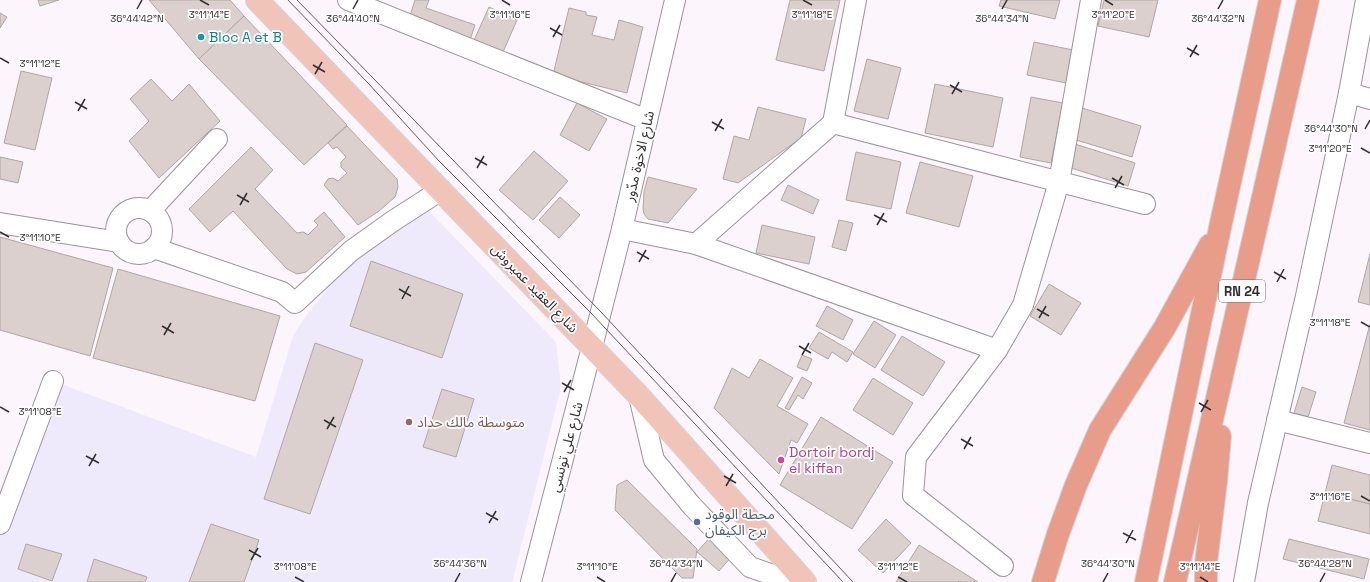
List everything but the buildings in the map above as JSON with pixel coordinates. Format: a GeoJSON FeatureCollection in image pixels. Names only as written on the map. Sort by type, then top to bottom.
{"type":"FeatureCollection","features":[{"type":"Feature","properties":{"kind":"highway","name":"RN 24"},"geometry":{"type":"LineString","coordinates":[[1146,582],[1221,223],[1270,0]]}},
{"type":"Feature","properties":{"kind":"highway","name":"RN 24"},"geometry":{"type":"LineString","coordinates":[[1175,582],[1308,0]]}},
{"type":"Feature","properties":{"kind":"highway"},"geometry":{"type":"LineString","coordinates":[[1043,582],[1058,534],[1076,485],[1100,430],[1165,327],[1221,223]]}},
{"type":"Feature","properties":{"kind":"highway"},"geometry":{"type":"LineString","coordinates":[[1206,582],[1206,563],[1216,482],[1228,355]]}},
{"type":"Feature","properties":{"kind":"highway"},"geometry":{"type":"LineString","coordinates":[[1053,582],[1058,534]]}},
{"type":"Feature","properties":{"kind":"main road","name":"شارع العقيد عميروش"},"geometry":{"type":"LineString","coordinates":[[257,0],[639,396],[805,582]]}},
{"type":"Feature","properties":{"kind":"street"},"geometry":{"type":"LineString","coordinates":[[348,0],[647,120]]}},
{"type":"Feature","properties":{"kind":"street","name":"شارع الاخوة مدّور"},"geometry":{"type":"LineString","coordinates":[[601,312],[622,229],[675,0]]}},
{"type":"Feature","properties":{"kind":"street"},"geometry":{"type":"LineString","coordinates":[[696,244],[833,123],[856,0]]}},
{"type":"Feature","properties":{"kind":"street"},"geometry":{"type":"LineString","coordinates":[[1003,566],[914,495],[916,456],[997,350],[1024,305],[1059,182],[1091,0]]}},
{"type":"Feature","properties":{"kind":"street"},"geometry":{"type":"LineString","coordinates":[[1244,582],[1258,503],[1306,296],[1349,94],[1366,0]]}},
{"type":"Feature","properties":{"kind":"street"},"geometry":{"type":"LineString","coordinates":[[1349,94],[1370,99]]}},
{"type":"Feature","properties":{"kind":"street"},"geometry":{"type":"LineString","coordinates":[[833,123],[1145,204]]}},
{"type":"Feature","properties":{"kind":"street"},"geometry":{"type":"LineString","coordinates":[[150,210],[217,139]]}},
{"type":"Feature","properties":{"kind":"street"},"geometry":{"type":"LineString","coordinates":[[154,248],[282,292],[296,303],[351,251],[393,220],[440,190]]}},
{"type":"Feature","properties":{"kind":"street"},"geometry":{"type":"LineString","coordinates":[[143,208],[150,210],[160,221],[162,228],[162,236],[159,242],[149,252],[142,254],[129,251],[119,242],[117,228],[119,221],[129,210],[143,208]]}},
{"type":"Feature","properties":{"kind":"street"},"geometry":{"type":"LineString","coordinates":[[0,223],[119,242]]}},
{"type":"Feature","properties":{"kind":"street"},"geometry":{"type":"LineString","coordinates":[[622,229],[696,244],[997,350]]}},
{"type":"Feature","properties":{"kind":"street","name":"شارع علي تونسي"},"geometry":{"type":"LineString","coordinates":[[531,582],[601,312]]}},
{"type":"Feature","properties":{"kind":"street"},"geometry":{"type":"LineString","coordinates":[[0,524],[53,380]]}},
{"type":"Feature","properties":{"kind":"street"},"geometry":{"type":"LineString","coordinates":[[639,396],[654,460],[692,506],[750,567],[793,582]]}},
{"type":"Feature","properties":{"kind":"street"},"geometry":{"type":"LineString","coordinates":[[1277,420],[1370,443]]}},
{"type":"Feature","properties":{"kind":"shaded area","name":"متوسطة مالك حداد"},"geometry":{"type":"Polygon","coordinates":[[[428,210],[556,342],[561,387],[512,582],[0,582],[0,523],[53,381],[256,457],[293,336],[303,320],[353,256],[428,210]]]}},
{"type":"Feature","properties":{"kind":"tram line"},"geometry":{"type":"LineString","coordinates":[[288,0],[368,83],[439,161],[591,313],[843,582]]}},
{"type":"Feature","properties":{"kind":"tram line"},"geometry":{"type":"LineString","coordinates":[[297,0],[601,312],[853,582]]}},
{"type":"Feature","properties":{"kind":"place","name":"Bloc A et B"},"geometry":{"type":"Point","coordinates":[201,37]}},
{"type":"Feature","properties":{"kind":"place","name":"متوسطة مالك حداد"},"geometry":{"type":"Point","coordinates":[409,422]}},
{"type":"Feature","properties":{"kind":"place","name":"Dortoir bordj el kiffan"},"geometry":{"type":"Point","coordinates":[781,460]}},
{"type":"Feature","properties":{"kind":"place","name":"محطة الوقود برج الكيفان"},"geometry":{"type":"Point","coordinates":[697,522]}}]}
